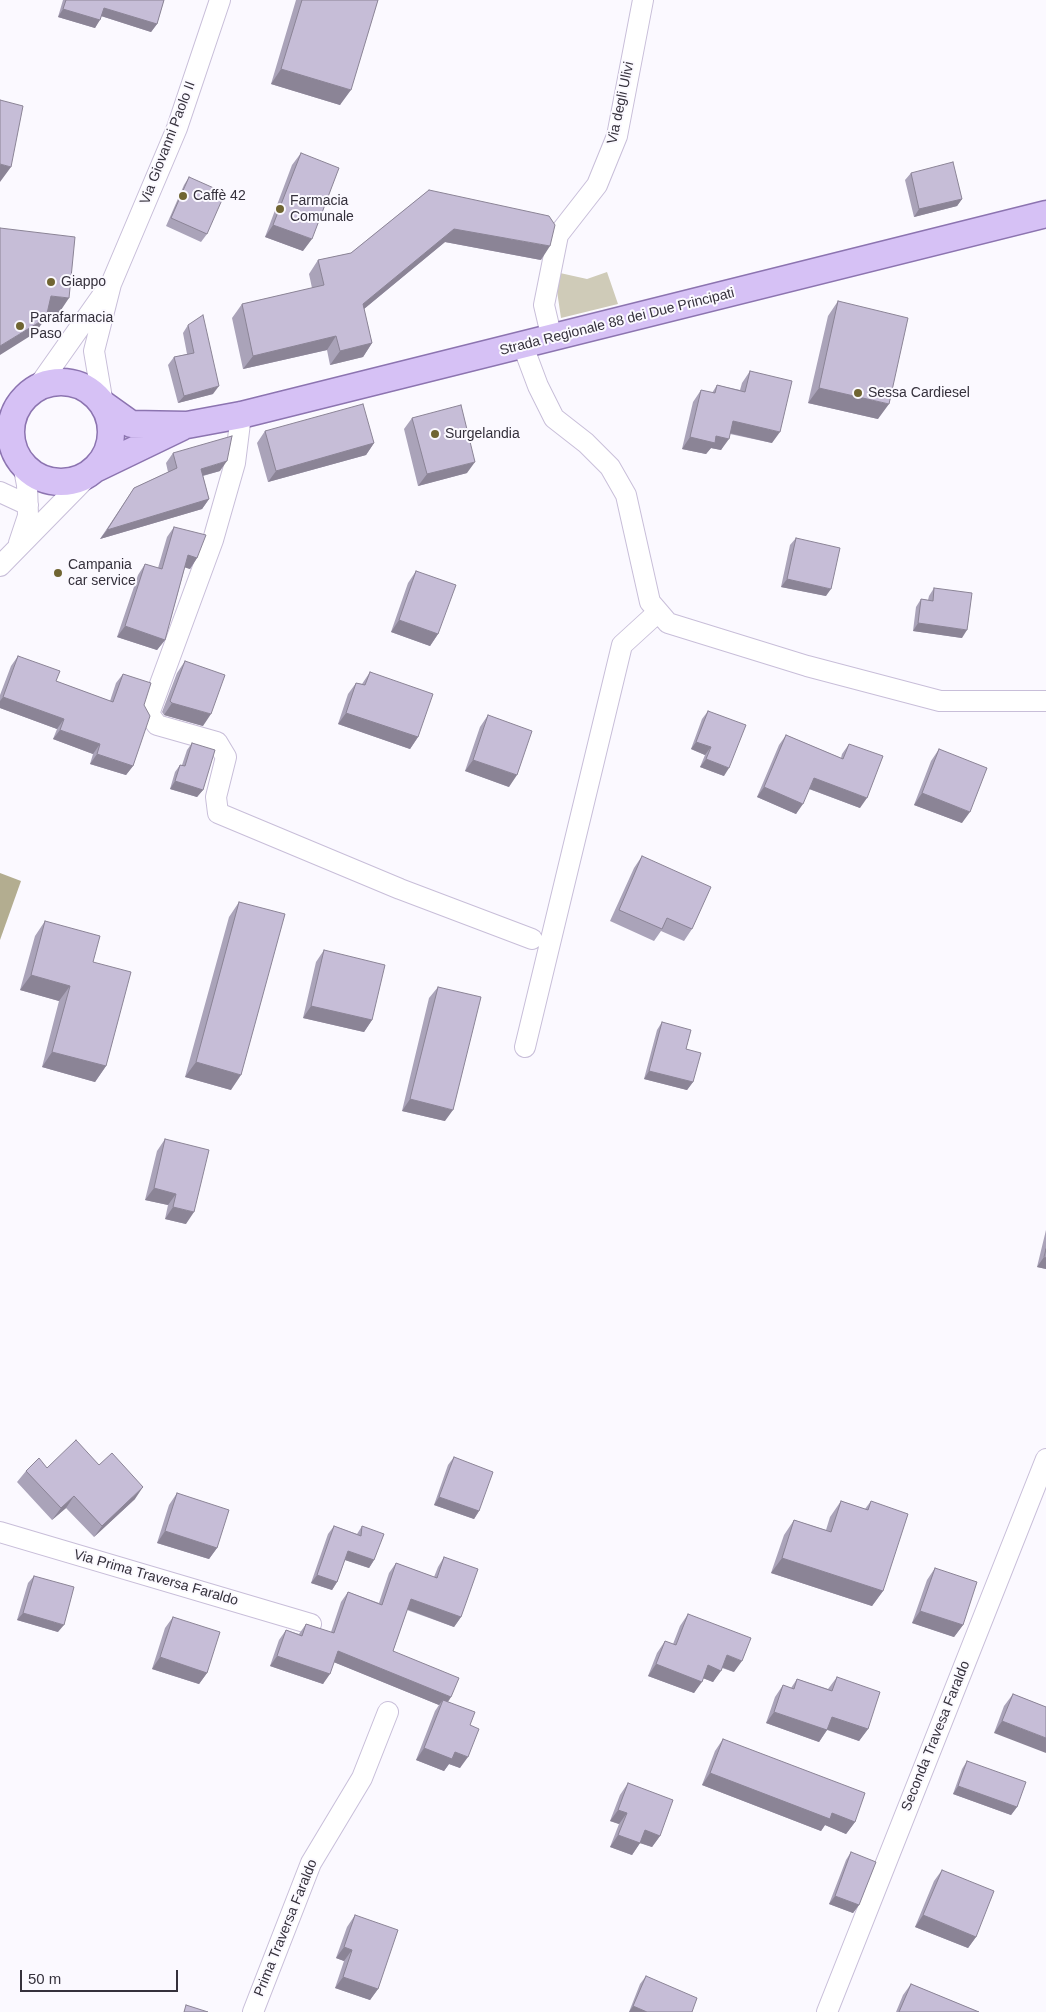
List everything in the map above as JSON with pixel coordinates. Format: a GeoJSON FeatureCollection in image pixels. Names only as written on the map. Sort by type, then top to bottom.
{"type":"FeatureCollection","features":[{"type":"Feature","properties":{"kind":"main road","name":"Strada Regionale 88 dei Due Principati"},"geometry":{"type":"LineString","coordinates":[[0,399],[60,382],[74,383],[90,391],[102,404],[131,424],[187,425],[241,415],[552,339],[1046,214]]}},
{"type":"Feature","properties":{"kind":"main road","name":"Strada Regionale 88 dei Due Principati"},"geometry":{"type":"LineString","coordinates":[[23,464],[12,445],[12,421],[18,406],[37,388]]}},
{"type":"Feature","properties":{"kind":"main road","name":"Strada Regionale 88 dei Due Principati"},"geometry":{"type":"LineString","coordinates":[[95,469],[104,456],[110,442],[110,425],[102,404]]}},
{"type":"Feature","properties":{"kind":"main road","name":"Strada Regionale 88 dei Due Principati"},"geometry":{"type":"LineString","coordinates":[[0,444],[37,476],[57,482],[79,479],[95,469],[187,425]]}},
{"type":"Feature","properties":{"kind":"street","name":"Via Giovanni Paolo II"},"geometry":{"type":"LineString","coordinates":[[110,284],[177,128],[220,0]]}},
{"type":"Feature","properties":{"kind":"street","name":"Via degli Ulivi"},"geometry":{"type":"LineString","coordinates":[[552,339],[544,305],[558,235],[597,185],[617,136],[644,0]]}},
{"type":"Feature","properties":{"kind":"street"},"geometry":{"type":"LineString","coordinates":[[37,388],[110,284]]}},
{"type":"Feature","properties":{"kind":"street"},"geometry":{"type":"LineString","coordinates":[[102,404],[94,351],[110,284]]}},
{"type":"Feature","properties":{"kind":"street"},"geometry":{"type":"LineString","coordinates":[[523,346],[538,386],[554,418],[586,443],[610,467],[626,495],[650,602],[657,613],[668,623],[807,666],[940,701],[1046,701]]}},
{"type":"Feature","properties":{"kind":"street"},"geometry":{"type":"LineString","coordinates":[[241,415],[234,463],[213,540],[149,714],[157,725],[217,742],[226,757],[216,797],[218,812],[400,889],[532,939]]}},
{"type":"Feature","properties":{"kind":"street"},"geometry":{"type":"LineString","coordinates":[[16,550],[28,516],[23,464]]}},
{"type":"Feature","properties":{"kind":"street"},"geometry":{"type":"LineString","coordinates":[[0,566],[95,469]]}},
{"type":"Feature","properties":{"kind":"street"},"geometry":{"type":"LineString","coordinates":[[0,492],[28,505]]}},
{"type":"Feature","properties":{"kind":"street"},"geometry":{"type":"LineString","coordinates":[[525,1047],[622,645],[657,613]]}},
{"type":"Feature","properties":{"kind":"street","name":"Seconda Travesa Faraldo"},"geometry":{"type":"LineString","coordinates":[[827,2012],[1046,1459]]}},
{"type":"Feature","properties":{"kind":"street","name":"Via Prima Traversa Faraldo"},"geometry":{"type":"LineString","coordinates":[[0,1532],[312,1624]]}},
{"type":"Feature","properties":{"kind":"street","name":"Prima Traversa Faraldo"},"geometry":{"type":"LineString","coordinates":[[252,2012],[311,1863],[362,1778],[388,1712]]}},
{"type":"Feature","properties":{"kind":"shaded area"},"geometry":{"type":"Polygon","coordinates":[[[607,272],[618,304],[561,318],[557,291],[560,273],[587,279],[607,272]]]}},
{"type":"Feature","properties":{"kind":"shaded area"},"geometry":{"type":"Polygon","coordinates":[[[0,873],[21,881],[0,940],[0,873]]]}},
{"type":"Feature","properties":{"kind":"building"},"geometry":{"type":"Polygon","coordinates":[[[66,0],[164,0],[157,24],[104,8],[100,20],[63,9],[66,0]]]}},
{"type":"Feature","properties":{"kind":"building"},"geometry":{"type":"Polygon","coordinates":[[[302,0],[378,0],[351,90],[281,69],[302,0]]]}},
{"type":"Feature","properties":{"kind":"building"},"geometry":{"type":"Polygon","coordinates":[[[0,100],[23,106],[11,167],[0,164],[0,100]]]}},
{"type":"Feature","properties":{"kind":"building"},"geometry":{"type":"Polygon","coordinates":[[[301,153],[339,168],[312,239],[273,225],[301,153]]]}},
{"type":"Feature","properties":{"kind":"building"},"geometry":{"type":"Polygon","coordinates":[[[953,162],[962,199],[919,209],[911,173],[953,162]]]}},
{"type":"Feature","properties":{"kind":"building"},"geometry":{"type":"Polygon","coordinates":[[[189,177],[225,193],[207,234],[171,218],[189,177]]]}},
{"type":"Feature","properties":{"kind":"building"},"geometry":{"type":"Polygon","coordinates":[[[429,190],[549,216],[555,225],[550,246],[454,229],[363,304],[372,343],[340,351],[336,336],[253,356],[242,304],[324,285],[318,260],[351,253],[429,190]]]}},
{"type":"Feature","properties":{"kind":"building"},"geometry":{"type":"Polygon","coordinates":[[[0,228],[75,237],[69,298],[51,296],[46,318],[0,346],[0,228]]]}},
{"type":"Feature","properties":{"kind":"building"},"geometry":{"type":"Polygon","coordinates":[[[838,301],[908,318],[889,404],[819,388],[838,301]]]}},
{"type":"Feature","properties":{"kind":"building"},"geometry":{"type":"Polygon","coordinates":[[[203,315],[219,386],[184,396],[174,357],[194,353],[188,325],[203,315]]]}},
{"type":"Feature","properties":{"kind":"building"},"geometry":{"type":"Polygon","coordinates":[[[750,371],[792,381],[780,432],[733,421],[729,439],[716,436],[715,443],[690,437],[701,390],[715,393],[717,385],[745,392],[750,371]]]}},
{"type":"Feature","properties":{"kind":"building"},"geometry":{"type":"Polygon","coordinates":[[[363,404],[374,443],[276,471],[265,431],[363,404]]]}},
{"type":"Feature","properties":{"kind":"building"},"geometry":{"type":"Polygon","coordinates":[[[461,405],[475,462],[427,474],[412,418],[461,405]]]}},
{"type":"Feature","properties":{"kind":"building"},"geometry":{"type":"Polygon","coordinates":[[[232,436],[227,461],[201,469],[209,499],[107,530],[134,488],[177,468],[173,453],[232,436]]]}},
{"type":"Feature","properties":{"kind":"building"},"geometry":{"type":"Polygon","coordinates":[[[174,527],[206,535],[197,558],[188,555],[165,640],[125,626],[145,564],[162,569],[174,527]]]}},
{"type":"Feature","properties":{"kind":"building"},"geometry":{"type":"Polygon","coordinates":[[[796,538],[840,548],[831,589],[787,579],[796,538]]]}},
{"type":"Feature","properties":{"kind":"building"},"geometry":{"type":"Polygon","coordinates":[[[416,571],[456,585],[438,634],[399,620],[416,571]]]}},
{"type":"Feature","properties":{"kind":"building"},"geometry":{"type":"Polygon","coordinates":[[[934,588],[972,593],[967,630],[918,623],[921,599],[933,601],[934,588]]]}},
{"type":"Feature","properties":{"kind":"building"},"geometry":{"type":"Polygon","coordinates":[[[18,656],[60,671],[56,681],[113,702],[123,674],[151,683],[144,705],[150,716],[133,766],[97,754],[100,744],[60,730],[64,719],[3,697],[18,656]]]}},
{"type":"Feature","properties":{"kind":"building"},"geometry":{"type":"Polygon","coordinates":[[[185,661],[225,675],[211,714],[170,701],[185,661]]]}},
{"type":"Feature","properties":{"kind":"building"},"geometry":{"type":"Polygon","coordinates":[[[370,672],[433,694],[418,737],[346,713],[356,683],[365,685],[370,672]]]}},
{"type":"Feature","properties":{"kind":"building"},"geometry":{"type":"Polygon","coordinates":[[[708,711],[746,725],[729,768],[706,759],[711,747],[696,742],[708,711]]]}},
{"type":"Feature","properties":{"kind":"building"},"geometry":{"type":"Polygon","coordinates":[[[488,715],[532,731],[517,775],[473,760],[488,715]]]}},
{"type":"Feature","properties":{"kind":"building"},"geometry":{"type":"Polygon","coordinates":[[[786,735],[843,759],[849,744],[883,756],[867,798],[814,778],[803,804],[764,787],[786,735]]]}},
{"type":"Feature","properties":{"kind":"building"},"geometry":{"type":"Polygon","coordinates":[[[192,743],[215,750],[203,790],[175,781],[180,765],[185,766],[192,743]]]}},
{"type":"Feature","properties":{"kind":"building"},"geometry":{"type":"Polygon","coordinates":[[[939,749],[987,768],[970,812],[922,793],[939,749]]]}},
{"type":"Feature","properties":{"kind":"building"},"geometry":{"type":"Polygon","coordinates":[[[642,856],[711,887],[692,929],[667,918],[662,929],[619,910],[642,856]]]}},
{"type":"Feature","properties":{"kind":"building"},"geometry":{"type":"Polygon","coordinates":[[[239,902],[285,914],[241,1075],[196,1062],[239,902]]]}},
{"type":"Feature","properties":{"kind":"building"},"geometry":{"type":"Polygon","coordinates":[[[45,921],[100,936],[93,962],[131,972],[106,1066],[52,1052],[70,986],[31,975],[45,921]]]}},
{"type":"Feature","properties":{"kind":"building"},"geometry":{"type":"Polygon","coordinates":[[[324,950],[385,965],[372,1020],[311,1006],[324,950]]]}},
{"type":"Feature","properties":{"kind":"building"},"geometry":{"type":"Polygon","coordinates":[[[438,987],[481,997],[453,1110],[410,1099],[438,987]]]}},
{"type":"Feature","properties":{"kind":"building"},"geometry":{"type":"Polygon","coordinates":[[[662,1022],[691,1030],[686,1049],[701,1053],[693,1082],[649,1071],[662,1022]]]}},
{"type":"Feature","properties":{"kind":"building"},"geometry":{"type":"Polygon","coordinates":[[[165,1139],[209,1150],[194,1212],[173,1207],[176,1194],[154,1188],[165,1139]]]}},
{"type":"Feature","properties":{"kind":"building"},"geometry":{"type":"Polygon","coordinates":[[[76,1440],[99,1465],[112,1453],[143,1487],[102,1526],[74,1496],[61,1508],[26,1471],[39,1458],[47,1468],[76,1440]]]}},
{"type":"Feature","properties":{"kind":"building"},"geometry":{"type":"Polygon","coordinates":[[[454,1457],[493,1472],[479,1511],[439,1497],[454,1457]]]}},
{"type":"Feature","properties":{"kind":"building"},"geometry":{"type":"Polygon","coordinates":[[[177,1493],[229,1510],[217,1548],[165,1531],[177,1493]]]}},
{"type":"Feature","properties":{"kind":"building"},"geometry":{"type":"Polygon","coordinates":[[[841,1501],[868,1510],[871,1501],[908,1514],[883,1591],[782,1558],[794,1520],[831,1532],[841,1501]]]}},
{"type":"Feature","properties":{"kind":"building"},"geometry":{"type":"Polygon","coordinates":[[[334,1526],[361,1536],[362,1526],[384,1534],[374,1560],[348,1551],[337,1582],[317,1575],[334,1526]]]}},
{"type":"Feature","properties":{"kind":"building"},"geometry":{"type":"Polygon","coordinates":[[[444,1557],[478,1569],[461,1617],[411,1599],[393,1651],[459,1678],[451,1697],[338,1651],[330,1674],[277,1656],[286,1630],[302,1636],[306,1624],[334,1633],[348,1592],[382,1605],[396,1563],[437,1578],[444,1557]]]}},
{"type":"Feature","properties":{"kind":"building"},"geometry":{"type":"Polygon","coordinates":[[[935,1568],[977,1582],[963,1625],[920,1611],[935,1568]]]}},
{"type":"Feature","properties":{"kind":"building"},"geometry":{"type":"Polygon","coordinates":[[[34,1576],[74,1587],[64,1625],[23,1613],[34,1576]]]}},
{"type":"Feature","properties":{"kind":"building"},"geometry":{"type":"Polygon","coordinates":[[[688,1614],[751,1638],[742,1661],[727,1655],[721,1671],[708,1665],[702,1682],[656,1664],[665,1641],[676,1645],[688,1614]]]}},
{"type":"Feature","properties":{"kind":"building"},"geometry":{"type":"Polygon","coordinates":[[[173,1617],[220,1632],[207,1673],[160,1657],[173,1617]]]}},
{"type":"Feature","properties":{"kind":"building"},"geometry":{"type":"Polygon","coordinates":[[[837,1677],[880,1692],[868,1729],[832,1717],[827,1730],[774,1712],[783,1685],[794,1689],[797,1679],[832,1691],[837,1677]]]}},
{"type":"Feature","properties":{"kind":"building"},"geometry":{"type":"Polygon","coordinates":[[[1013,1694],[1046,1707],[1046,1738],[1002,1721],[1013,1694]]]}},
{"type":"Feature","properties":{"kind":"building"},"geometry":{"type":"Polygon","coordinates":[[[443,1700],[475,1712],[470,1725],[479,1729],[468,1757],[455,1752],[452,1759],[424,1748],[443,1700]]]}},
{"type":"Feature","properties":{"kind":"building"},"geometry":{"type":"Polygon","coordinates":[[[723,1739],[865,1793],[855,1822],[832,1813],[830,1819],[710,1773],[723,1739]]]}},
{"type":"Feature","properties":{"kind":"building"},"geometry":{"type":"Polygon","coordinates":[[[967,1761],[1026,1782],[1017,1807],[958,1786],[967,1761]]]}},
{"type":"Feature","properties":{"kind":"building"},"geometry":{"type":"Polygon","coordinates":[[[628,1783],[673,1800],[660,1836],[645,1830],[640,1843],[618,1835],[627,1813],[618,1810],[628,1783]]]}},
{"type":"Feature","properties":{"kind":"building"},"geometry":{"type":"Polygon","coordinates":[[[851,1852],[876,1862],[859,1905],[835,1896],[851,1852]]]}},
{"type":"Feature","properties":{"kind":"building"},"geometry":{"type":"Polygon","coordinates":[[[942,1870],[994,1891],[976,1937],[923,1915],[942,1870]]]}},
{"type":"Feature","properties":{"kind":"building"},"geometry":{"type":"Polygon","coordinates":[[[355,1915],[398,1930],[378,1989],[343,1977],[352,1950],[344,1947],[355,1915]]]}},
{"type":"Feature","properties":{"kind":"building"},"geometry":{"type":"Polygon","coordinates":[[[646,1976],[697,1998],[692,2012],[647,2012],[633,2006],[646,1976]]]}},
{"type":"Feature","properties":{"kind":"building"},"geometry":{"type":"Polygon","coordinates":[[[911,1984],[979,2012],[899,2012],[911,1984]]]}},
{"type":"Feature","properties":{"kind":"building"},"geometry":{"type":"Polygon","coordinates":[[[186,2005],[208,2012],[184,2012],[186,2005]]]}},
{"type":"Feature","properties":{"kind":"place","name":"Caffè 42"},"geometry":{"type":"Point","coordinates":[183,196]}},
{"type":"Feature","properties":{"kind":"place","name":"Farmacia Comunale"},"geometry":{"type":"Point","coordinates":[280,209]}},
{"type":"Feature","properties":{"kind":"place","name":"Giappo"},"geometry":{"type":"Point","coordinates":[51,282]}},
{"type":"Feature","properties":{"kind":"place","name":"Parafarmacia Paso"},"geometry":{"type":"Point","coordinates":[20,326]}},
{"type":"Feature","properties":{"kind":"place","name":"Sessa Cardiesel"},"geometry":{"type":"Point","coordinates":[858,393]}},
{"type":"Feature","properties":{"kind":"place","name":"Surgelandia"},"geometry":{"type":"Point","coordinates":[435,434]}},
{"type":"Feature","properties":{"kind":"place","name":"Campania car service"},"geometry":{"type":"Point","coordinates":[58,573]}}]}
